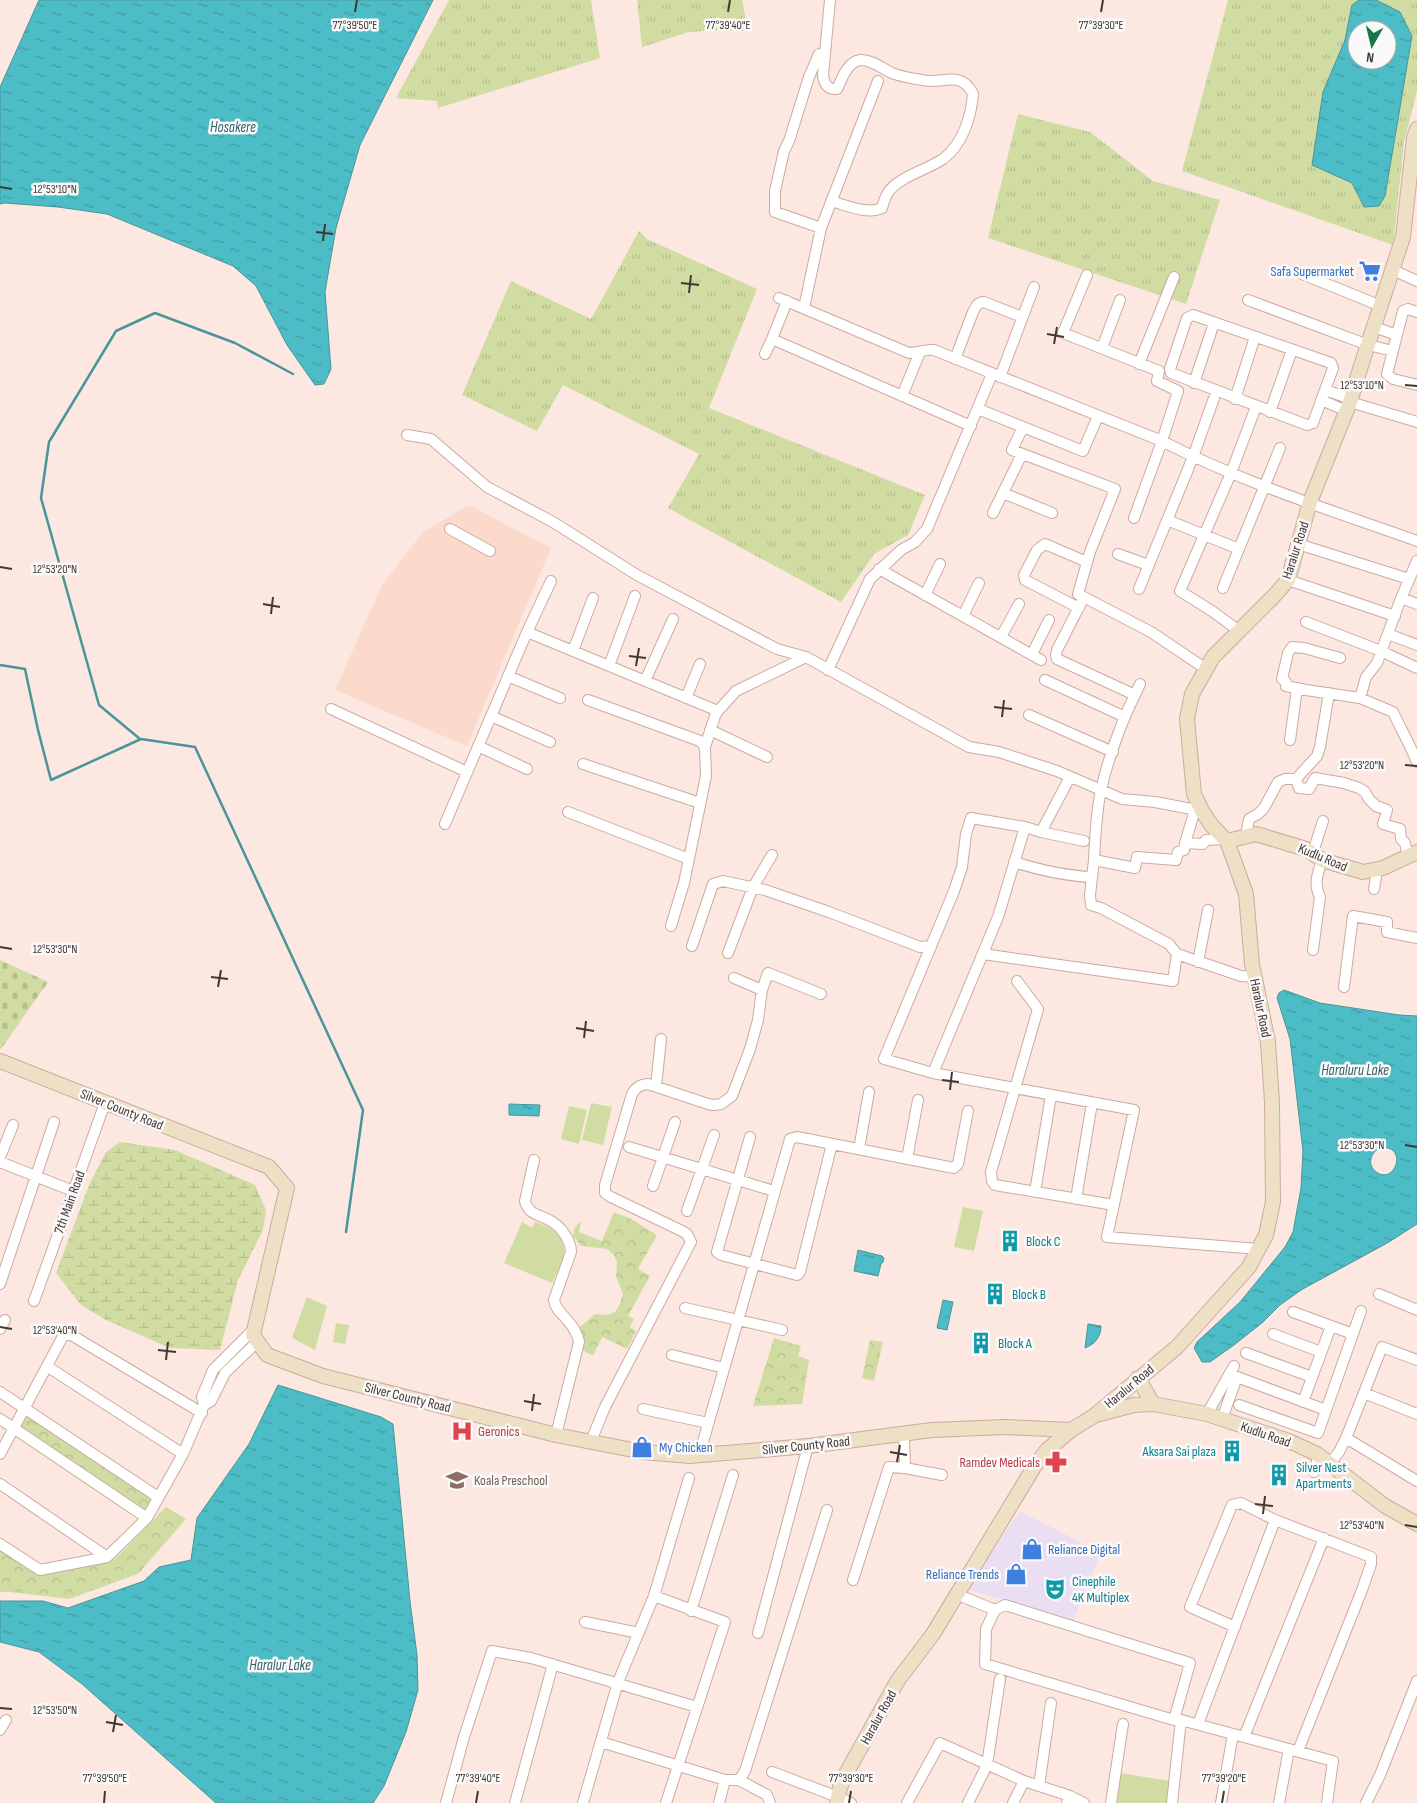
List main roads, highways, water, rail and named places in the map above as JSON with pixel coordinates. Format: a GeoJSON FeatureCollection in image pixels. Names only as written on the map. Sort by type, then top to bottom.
{"type":"FeatureCollection","features":[{"type":"Feature","properties":{"kind":"water","name":"Hosakere"},"geometry":{"type":"Polygon","coordinates":[[[39,0],[433,0],[360,145],[336,228],[325,292],[331,369],[324,384],[315,385],[287,345],[256,286],[233,266],[107,214],[58,207],[0,204],[0,87],[39,0]]]}},
{"type":"Feature","properties":{"kind":"water"},"geometry":{"type":"Polygon","coordinates":[[[1359,0],[1376,0],[1400,12],[1412,36],[1385,196],[1379,206],[1364,207],[1352,183],[1312,165],[1323,92],[1345,40],[1347,30],[1347,70],[1397,70],[1397,20],[1349,20],[1352,5],[1359,0]]]}},
{"type":"Feature","properties":{"kind":"water","name":"Haraluru Lake"},"geometry":{"type":"Polygon","coordinates":[[[1284,990],[1320,1003],[1417,1016],[1417,1224],[1389,1242],[1301,1290],[1280,1305],[1263,1322],[1234,1345],[1210,1362],[1202,1362],[1194,1348],[1197,1342],[1240,1302],[1285,1247],[1293,1232],[1301,1188],[1303,1151],[1290,1039],[1277,998],[1279,993],[1284,990]],[[1379,1148],[1371,1159],[1371,1165],[1375,1171],[1382,1175],[1388,1174],[1396,1164],[1397,1158],[1389,1148],[1379,1148]]]}},
{"type":"Feature","properties":{"kind":"water"},"geometry":{"type":"Polygon","coordinates":[[[509,1104],[540,1105],[539,1116],[509,1115],[509,1104]]]}},
{"type":"Feature","properties":{"kind":"water"},"geometry":{"type":"Polygon","coordinates":[[[858,1250],[884,1258],[878,1276],[854,1271],[858,1250]]]}},
{"type":"Feature","properties":{"kind":"water"},"geometry":{"type":"Polygon","coordinates":[[[943,1300],[953,1302],[947,1330],[937,1328],[943,1300]]]}},
{"type":"Feature","properties":{"kind":"water"},"geometry":{"type":"Polygon","coordinates":[[[1088,1324],[1101,1326],[1101,1330],[1097,1340],[1085,1348],[1088,1324]]]}},
{"type":"Feature","properties":{"kind":"water","name":"Haralur Lake"},"geometry":{"type":"Polygon","coordinates":[[[278,1385],[381,1417],[393,1424],[417,1655],[418,1690],[406,1732],[384,1786],[373,1803],[216,1803],[82,1684],[39,1652],[0,1642],[0,1601],[43,1601],[68,1608],[144,1581],[159,1567],[191,1560],[197,1518],[249,1444],[278,1385]]]}},
{"type":"Feature","properties":{"kind":"waterway"},"geometry":{"type":"LineString","coordinates":[[140,739],[99,705],[41,498],[49,442],[116,331],[155,313],[235,343],[293,374]]}},
{"type":"Feature","properties":{"kind":"waterway"},"geometry":{"type":"LineString","coordinates":[[0,665],[25,669],[51,780],[141,739],[195,747],[363,1110],[346,1232]]}},
{"type":"Feature","properties":{"kind":"place","name":"Safa Supermarket"},"geometry":{"type":"Point","coordinates":[1370,271]}},
{"type":"Feature","properties":{"kind":"place","name":"Block C"},"geometry":{"type":"Point","coordinates":[1010,1241]}},
{"type":"Feature","properties":{"kind":"place","name":"Block B"},"geometry":{"type":"Point","coordinates":[995,1294]}},
{"type":"Feature","properties":{"kind":"place","name":"Block A"},"geometry":{"type":"Point","coordinates":[981,1343]}},
{"type":"Feature","properties":{"kind":"place","name":"Geronics"},"geometry":{"type":"Point","coordinates":[462,1431]}},
{"type":"Feature","properties":{"kind":"place","name":"My Chicken"},"geometry":{"type":"Point","coordinates":[642,1447]}},
{"type":"Feature","properties":{"kind":"place","name":"Aksara Sai plaza"},"geometry":{"type":"Point","coordinates":[1232,1451]}},
{"type":"Feature","properties":{"kind":"place","name":"Ramdev Medicals"},"geometry":{"type":"Point","coordinates":[1056,1462]}},
{"type":"Feature","properties":{"kind":"place","name":"Silver Nest Apartments"},"geometry":{"type":"Point","coordinates":[1279,1475]}},
{"type":"Feature","properties":{"kind":"place","name":"Koala Preschool"},"geometry":{"type":"Point","coordinates":[457,1480]}},
{"type":"Feature","properties":{"kind":"place","name":"Reliance Digital"},"geometry":{"type":"Point","coordinates":[1032,1549]}},
{"type":"Feature","properties":{"kind":"place","name":"Reliance Trends"},"geometry":{"type":"Point","coordinates":[1016,1574]}},
{"type":"Feature","properties":{"kind":"place","name":"Cinephile 4K Multiplex"},"geometry":{"type":"Point","coordinates":[1055,1589]}}]}
